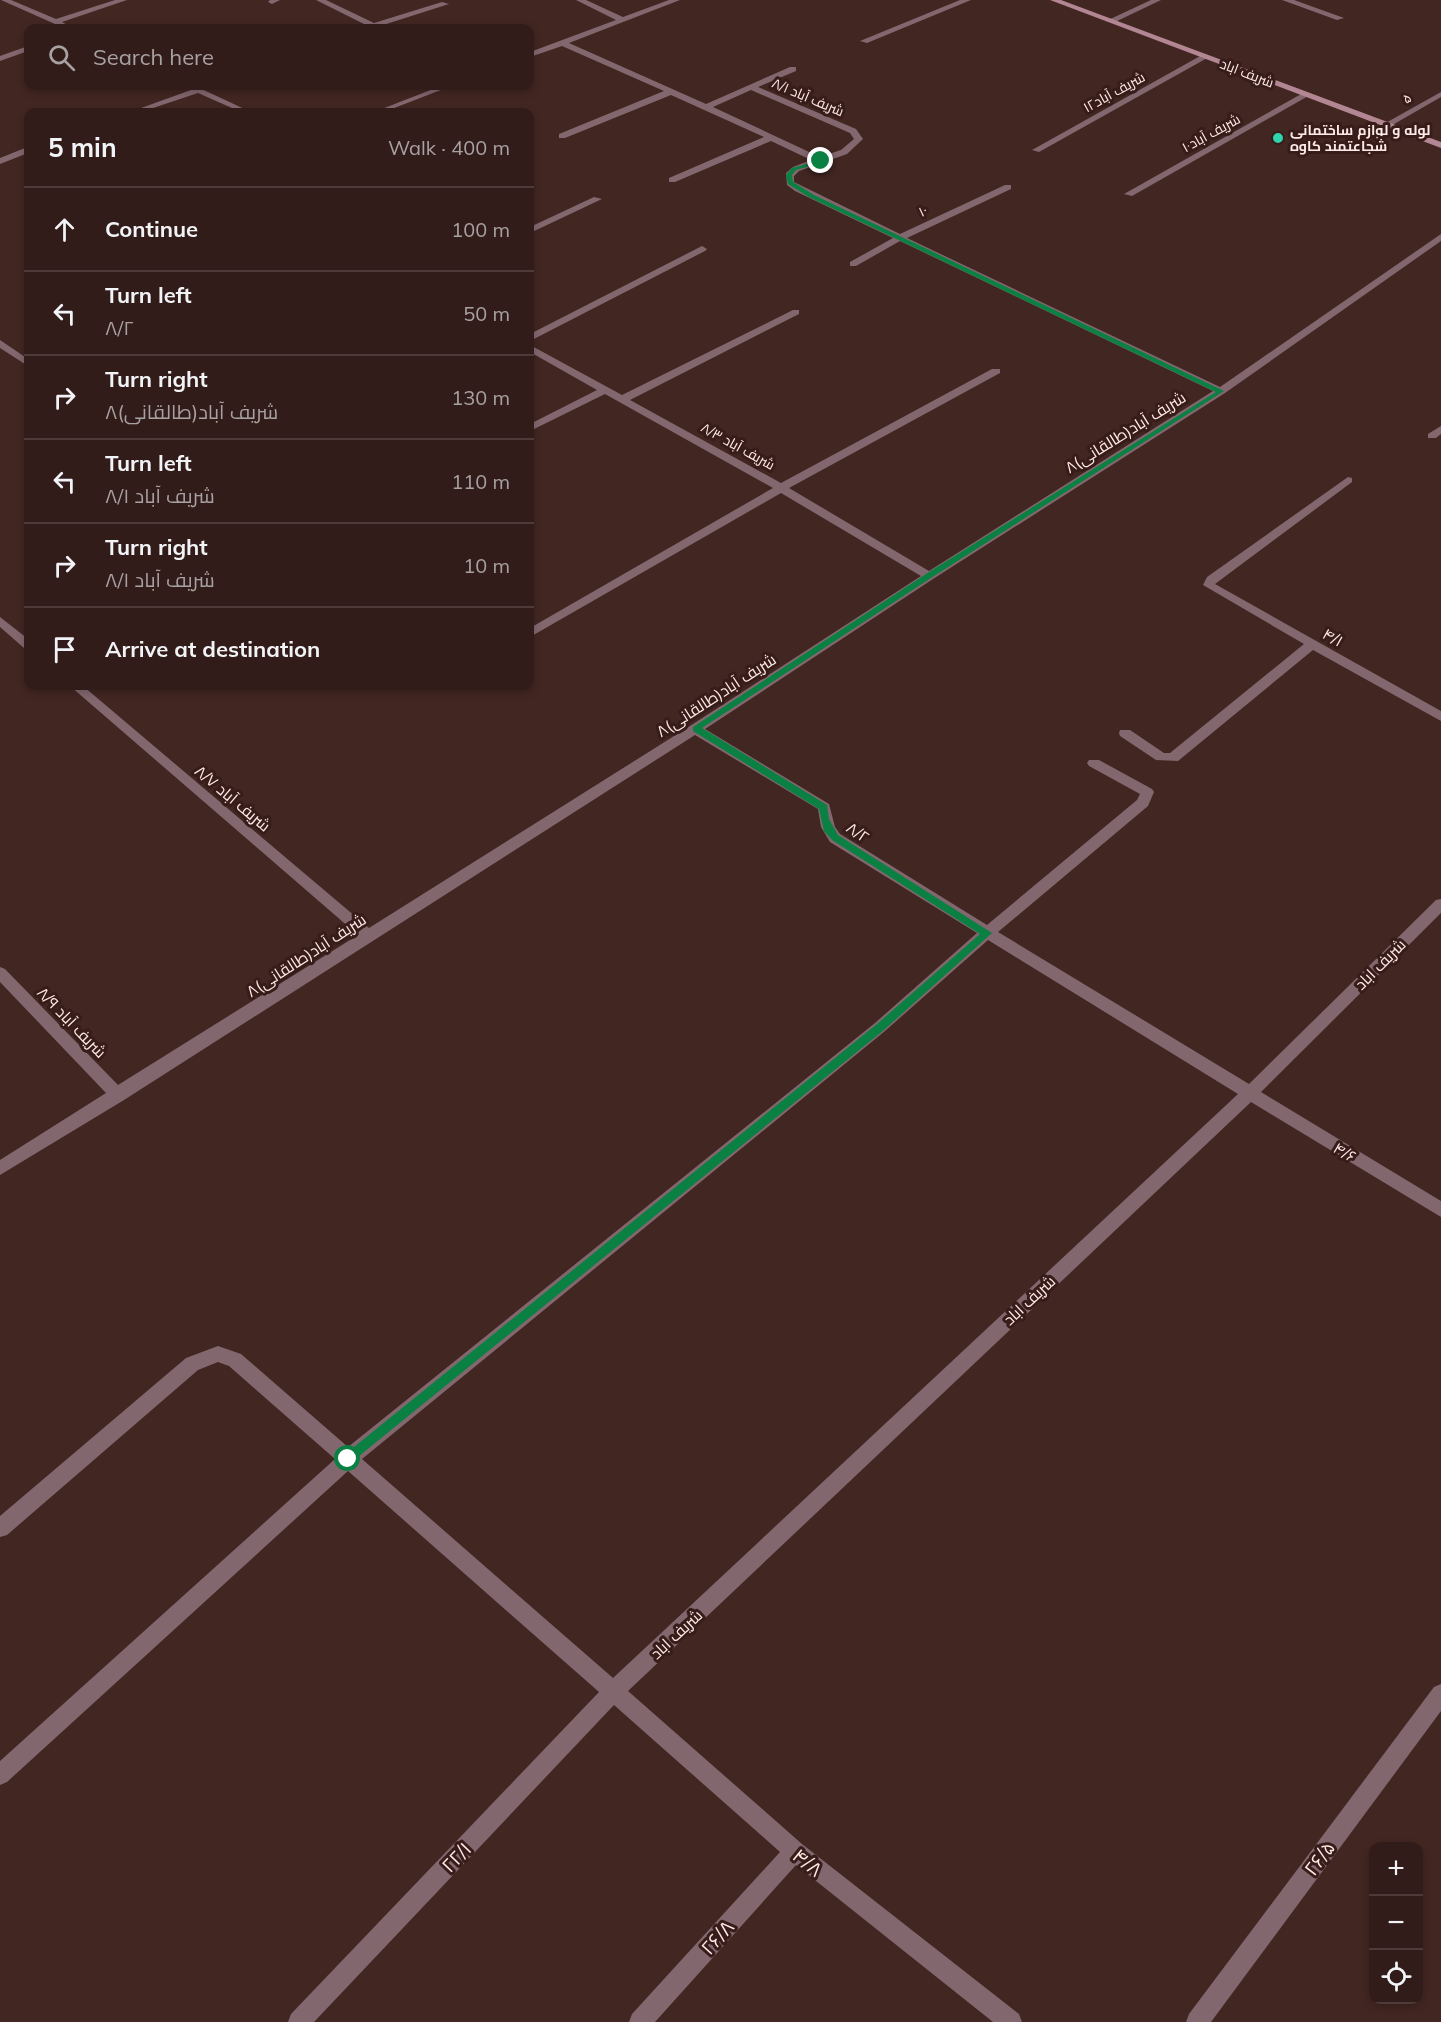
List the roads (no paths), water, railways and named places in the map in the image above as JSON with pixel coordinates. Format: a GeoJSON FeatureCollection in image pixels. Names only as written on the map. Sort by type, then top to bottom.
{"type":"FeatureCollection","features":[{"type":"Feature","properties":{"kind":"main road","name":"شریف اباد"},"geometry":{"type":"LineString","coordinates":[[1054,0],[1441,145]]}},
{"type":"Feature","properties":{"kind":"street"},"geometry":{"type":"LineString","coordinates":[[5,0],[63,24]]}},
{"type":"Feature","properties":{"kind":"street"},"geometry":{"type":"LineString","coordinates":[[58,21],[123,0]]}},
{"type":"Feature","properties":{"kind":"street"},"geometry":{"type":"LineString","coordinates":[[320,0],[367,24]]}},
{"type":"Feature","properties":{"kind":"street"},"geometry":{"type":"LineString","coordinates":[[580,0],[623,20]]}},
{"type":"Feature","properties":{"kind":"street"},"geometry":{"type":"LineString","coordinates":[[534,54],[676,0]]}},
{"type":"Feature","properties":{"kind":"street"},"geometry":{"type":"LineString","coordinates":[[864,41],[967,0]]}},
{"type":"Feature","properties":{"kind":"street"},"geometry":{"type":"LineString","coordinates":[[1110,21],[1157,0]]}},
{"type":"Feature","properties":{"kind":"street"},"geometry":{"type":"LineString","coordinates":[[1286,0],[1340,18]]}},
{"type":"Feature","properties":{"kind":"street"},"geometry":{"type":"LineString","coordinates":[[0,10],[15,4]]}},
{"type":"Feature","properties":{"kind":"street"},"geometry":{"type":"LineString","coordinates":[[387,24],[445,4]]}},
{"type":"Feature","properties":{"kind":"street"},"geometry":{"type":"LineString","coordinates":[[562,43],[821,161]]}},
{"type":"Feature","properties":{"kind":"street"},"geometry":{"type":"LineString","coordinates":[[0,59],[24,50]]}},
{"type":"Feature","properties":{"kind":"street","name":"شریف آباد۱۲"},"geometry":{"type":"LineString","coordinates":[[1036,150],[1205,57]]}},
{"type":"Feature","properties":{"kind":"street"},"geometry":{"type":"LineString","coordinates":[[706,107],[793,69]]}},
{"type":"Feature","properties":{"kind":"street","name":"شریف آباد ۸/۱"},"geometry":{"type":"LineString","coordinates":[[751,87],[853,131],[859,139],[854,146],[821,161],[794,169],[789,175],[790,183],[812,196],[1221,391]]}},
{"type":"Feature","properties":{"kind":"street"},"geometry":{"type":"LineString","coordinates":[[146,108],[198,90],[238,108]]}},
{"type":"Feature","properties":{"kind":"street"},"geometry":{"type":"LineString","coordinates":[[389,108],[436,90]]}},
{"type":"Feature","properties":{"kind":"street"},"geometry":{"type":"LineString","coordinates":[[562,136],[670,92]]}},
{"type":"Feature","properties":{"kind":"street","name":"۵"},"geometry":{"type":"LineString","coordinates":[[1386,125],[1441,94]]}},
{"type":"Feature","properties":{"kind":"street","name":"شریف آباد۱۰"},"geometry":{"type":"LineString","coordinates":[[1129,194],[1306,95]]}},
{"type":"Feature","properties":{"kind":"street"},"geometry":{"type":"LineString","coordinates":[[672,180],[770,138]]}},
{"type":"Feature","properties":{"kind":"street"},"geometry":{"type":"LineString","coordinates":[[0,161],[24,152]]}},
{"type":"Feature","properties":{"kind":"street","name":"۱۰"},"geometry":{"type":"LineString","coordinates":[[853,264],[901,237],[1008,187]]}},
{"type":"Feature","properties":{"kind":"street"},"geometry":{"type":"LineString","coordinates":[[534,228],[597,199]]}},
{"type":"Feature","properties":{"kind":"street","name":"۸شریف آباد(طالقانی)"},"geometry":{"type":"LineString","coordinates":[[0,1168],[696,729],[929,576],[1221,391],[1441,237]]}},
{"type":"Feature","properties":{"kind":"street"},"geometry":{"type":"LineString","coordinates":[[534,336],[702,249]]}},
{"type":"Feature","properties":{"kind":"street"},"geometry":{"type":"LineString","coordinates":[[623,399],[796,312]]}},
{"type":"Feature","properties":{"kind":"street"},"geometry":{"type":"LineString","coordinates":[[0,343],[24,360]]}},
{"type":"Feature","properties":{"kind":"street","name":"شریف آباد ۸/۳"},"geometry":{"type":"LineString","coordinates":[[534,350],[781,488],[929,576]]}},
{"type":"Feature","properties":{"kind":"street"},"geometry":{"type":"LineString","coordinates":[[534,631],[781,488],[996,371]]}},
{"type":"Feature","properties":{"kind":"street"},"geometry":{"type":"LineString","coordinates":[[534,426],[606,389]]}},
{"type":"Feature","properties":{"kind":"street","name":"۴/۱"},"geometry":{"type":"LineString","coordinates":[[1348,480],[1211,580],[1209,585],[1441,717]]}},
{"type":"Feature","properties":{"kind":"street"},"geometry":{"type":"LineString","coordinates":[[0,621],[24,642]]}},
{"type":"Feature","properties":{"kind":"street"},"geometry":{"type":"LineString","coordinates":[[1125,733],[1161,757],[1173,758],[1312,644]]}},
{"type":"Feature","properties":{"kind":"street","name":"شریف آباد ۸/۷"},"geometry":{"type":"LineString","coordinates":[[81,690],[368,935]]}},
{"type":"Feature","properties":{"kind":"street","name":"۸/۲"},"geometry":{"type":"LineString","coordinates":[[696,729],[824,807],[824,819],[835,838],[1249,1094]]}},
{"type":"Feature","properties":{"kind":"street"},"geometry":{"type":"LineString","coordinates":[[0,1775],[348,1459],[872,1034],[987,933],[1143,803],[1148,792],[1094,763]]}},
{"type":"Feature","properties":{"kind":"street","name":"شریف اباد"},"geometry":{"type":"LineString","coordinates":[[613,1692],[1249,1094],[1439,910]]}},
{"type":"Feature","properties":{"kind":"street","name":"شریف آباد ۸/۹"},"geometry":{"type":"LineString","coordinates":[[0,973],[118,1095]]}},
{"type":"Feature","properties":{"kind":"street","name":"۴/۶"},"geometry":{"type":"LineString","coordinates":[[1249,1094],[1441,1210]]}},
{"type":"Feature","properties":{"kind":"street","name":"۴/۸"},"geometry":{"type":"LineString","coordinates":[[0,1528],[192,1364],[218,1354],[235,1360],[795,1851],[1011,2022]]}},
{"type":"Feature","properties":{"kind":"street","name":"۲۲/۱"},"geometry":{"type":"LineString","coordinates":[[299,2022],[613,1692]]}},
{"type":"Feature","properties":{"kind":"street","name":"۲۶/۵"},"geometry":{"type":"LineString","coordinates":[[1197,2022],[1441,1694]]}},
{"type":"Feature","properties":{"kind":"street","name":"۲۶/۸"},"geometry":{"type":"LineString","coordinates":[[640,2022],[795,1851]]}},
{"type":"Feature","properties":{"kind":"place","name":"لوله و لوازم ساختمانی شجاعتمند کاوه"},"geometry":{"type":"Point","coordinates":[1278,138]}}]}
